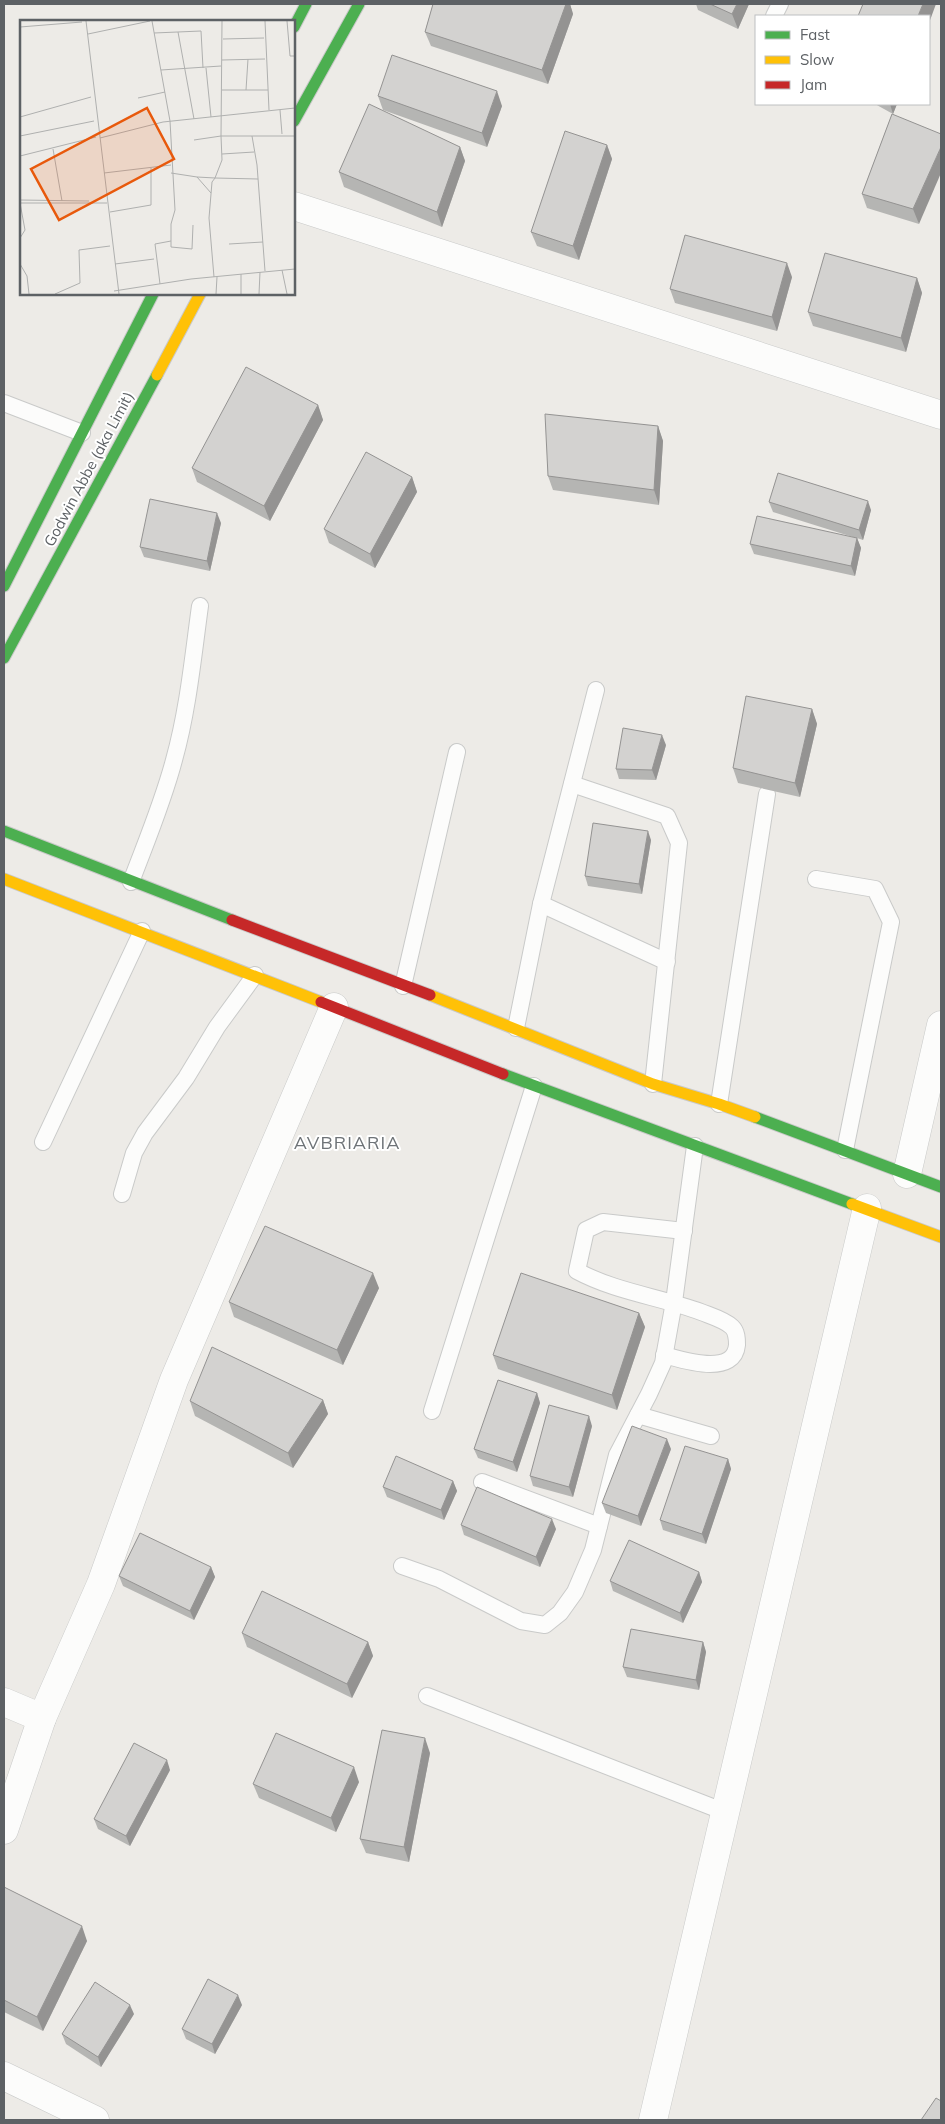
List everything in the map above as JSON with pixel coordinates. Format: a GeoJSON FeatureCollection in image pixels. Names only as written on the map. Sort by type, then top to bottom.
{"type":"FeatureCollection","features":[{"type":"Feature","properties":{"kind":"main road"},"geometry":{"type":"LineString","coordinates":[[295,25],[306,4]]}},
{"type":"Feature","properties":{"kind":"main road"},"geometry":{"type":"LineString","coordinates":[[295,119],[358,4]]}},
{"type":"Feature","properties":{"kind":"main road","name":"Godwin Abbe (aka Limit)"},"geometry":{"type":"LineString","coordinates":[[4,586],[152,295]]}},
{"type":"Feature","properties":{"kind":"main road","name":"Godwin Abbe (aka Limit)"},"geometry":{"type":"LineString","coordinates":[[4,658],[199,295]]}},
{"type":"Feature","properties":{"kind":"main road"},"geometry":{"type":"LineString","coordinates":[[4,831],[131,882],[516,1028],[653,1084],[719,1104],[941,1187]]}},
{"type":"Feature","properties":{"kind":"main road"},"geometry":{"type":"LineString","coordinates":[[4,879],[255,975],[534,1086],[941,1237]]}},
{"type":"Feature","properties":{"kind":"street"},"geometry":{"type":"LineString","coordinates":[[295,206],[941,415]]}},
{"type":"Feature","properties":{"kind":"street"},"geometry":{"type":"LineString","coordinates":[[4,1830],[42,1718],[101,1584],[174,1380],[334,1007]]}},
{"type":"Feature","properties":{"kind":"street"},"geometry":{"type":"LineString","coordinates":[[906,1174],[941,1025]]}},
{"type":"Feature","properties":{"kind":"street"},"geometry":{"type":"LineString","coordinates":[[653,2120],[867,1208]]}},
{"type":"Feature","properties":{"kind":"street"},"geometry":{"type":"LineString","coordinates":[[4,1702],[42,1718]]}},
{"type":"Feature","properties":{"kind":"street"},"geometry":{"type":"LineString","coordinates":[[4,2076],[95,2120]]}},
{"type":"Feature","properties":{"kind":"lane"},"geometry":{"type":"LineString","coordinates":[[4,403],[82,433]]}},
{"type":"Feature","properties":{"kind":"lane"},"geometry":{"type":"LineString","coordinates":[[131,882],[167,786],[177,751],[200,606]]}},
{"type":"Feature","properties":{"kind":"lane"},"geometry":{"type":"LineString","coordinates":[[516,1028],[541,904],[596,690]]}},
{"type":"Feature","properties":{"kind":"lane"},"geometry":{"type":"LineString","coordinates":[[403,986],[457,752]]}},
{"type":"Feature","properties":{"kind":"lane"},"geometry":{"type":"LineString","coordinates":[[572,784],[667,816],[679,843],[653,1084]]}},
{"type":"Feature","properties":{"kind":"lane"},"geometry":{"type":"LineString","coordinates":[[719,1104],[767,794]]}},
{"type":"Feature","properties":{"kind":"lane"},"geometry":{"type":"LineString","coordinates":[[816,879],[875,889],[890,922],[845,1150]]}},
{"type":"Feature","properties":{"kind":"lane"},"geometry":{"type":"LineString","coordinates":[[541,904],[667,962]]}},
{"type":"Feature","properties":{"kind":"lane"},"geometry":{"type":"LineString","coordinates":[[43,1142],[142,931]]}},
{"type":"Feature","properties":{"kind":"lane"},"geometry":{"type":"LineString","coordinates":[[122,1194],[134,1153],[145,1133],[186,1078],[217,1027],[255,975]]}},
{"type":"Feature","properties":{"kind":"lane"},"geometry":{"type":"LineString","coordinates":[[432,1412],[534,1086]]}},
{"type":"Feature","properties":{"kind":"lane"},"geometry":{"type":"LineString","coordinates":[[402,1566],[438,1579],[521,1621],[545,1625],[560,1613],[576,1592],[593,1550],[617,1456],[660,1371],[674,1302],[695,1146]]}},
{"type":"Feature","properties":{"kind":"lane"},"geometry":{"type":"LineString","coordinates":[[664,1355],[702,1365],[730,1360],[736,1353],[737,1337],[733,1328],[720,1320],[674,1302],[598,1282],[577,1271],[586,1230],[603,1222],[684,1231]]}},
{"type":"Feature","properties":{"kind":"lane"},"geometry":{"type":"LineString","coordinates":[[638,1415],[711,1436]]}},
{"type":"Feature","properties":{"kind":"lane"},"geometry":{"type":"LineString","coordinates":[[482,1482],[599,1526]]}},
{"type":"Feature","properties":{"kind":"lane"},"geometry":{"type":"LineString","coordinates":[[427,1696],[725,1812]]}},
{"type":"Feature","properties":{"kind":"building"},"geometry":{"type":"Polygon","coordinates":[[[433,4],[566,4],[542,70],[425,32],[433,4]]]}},
{"type":"Feature","properties":{"kind":"building"},"geometry":{"type":"Polygon","coordinates":[[[710,4],[737,4],[732,14],[710,4]]]}},
{"type":"Feature","properties":{"kind":"building"},"geometry":{"type":"Polygon","coordinates":[[[863,4],[923,4],[918,15],[858,15],[863,4]]]}},
{"type":"Feature","properties":{"kind":"building"},"geometry":{"type":"Polygon","coordinates":[[[392,55],[497,91],[482,133],[378,96],[392,55]]]}},
{"type":"Feature","properties":{"kind":"building"},"geometry":{"type":"Polygon","coordinates":[[[369,104],[460,147],[437,212],[339,172],[369,104]]]}},
{"type":"Feature","properties":{"kind":"building"},"geometry":{"type":"Polygon","coordinates":[[[892,114],[941,134],[941,147],[913,209],[862,194],[892,114]]]}},
{"type":"Feature","properties":{"kind":"building"},"geometry":{"type":"Polygon","coordinates":[[[565,131],[607,145],[573,246],[531,232],[565,131]]]}},
{"type":"Feature","properties":{"kind":"building"},"geometry":{"type":"Polygon","coordinates":[[[685,235],[787,263],[772,317],[670,289],[685,235]]]}},
{"type":"Feature","properties":{"kind":"building"},"geometry":{"type":"Polygon","coordinates":[[[825,253],[917,278],[901,338],[808,312],[825,253]]]}},
{"type":"Feature","properties":{"kind":"building"},"geometry":{"type":"Polygon","coordinates":[[[246,367],[318,405],[264,506],[192,468],[246,367]]]}},
{"type":"Feature","properties":{"kind":"building"},"geometry":{"type":"Polygon","coordinates":[[[545,414],[658,426],[654,490],[548,476],[545,414]]]}},
{"type":"Feature","properties":{"kind":"building"},"geometry":{"type":"Polygon","coordinates":[[[366,452],[412,477],[370,554],[324,529],[366,452]]]}},
{"type":"Feature","properties":{"kind":"building"},"geometry":{"type":"Polygon","coordinates":[[[778,473],[868,501],[859,530],[769,502],[778,473]]]}},
{"type":"Feature","properties":{"kind":"building"},"geometry":{"type":"Polygon","coordinates":[[[150,499],[217,513],[207,561],[140,547],[150,499]]]}},
{"type":"Feature","properties":{"kind":"building"},"geometry":{"type":"Polygon","coordinates":[[[757,516],[857,538],[851,566],[750,544],[757,516]]]}},
{"type":"Feature","properties":{"kind":"building"},"geometry":{"type":"Polygon","coordinates":[[[746,696],[812,709],[795,783],[733,768],[746,696]]]}},
{"type":"Feature","properties":{"kind":"building"},"geometry":{"type":"Polygon","coordinates":[[[623,728],[662,735],[652,770],[616,769],[623,728]]]}},
{"type":"Feature","properties":{"kind":"building"},"geometry":{"type":"Polygon","coordinates":[[[593,823],[648,831],[639,884],[585,876],[593,823]]]}},
{"type":"Feature","properties":{"kind":"building"},"geometry":{"type":"Polygon","coordinates":[[[265,1226],[373,1273],[337,1350],[229,1302],[265,1226]]]}},
{"type":"Feature","properties":{"kind":"building"},"geometry":{"type":"Polygon","coordinates":[[[521,1273],[639,1313],[612,1395],[493,1355],[521,1273]]]}},
{"type":"Feature","properties":{"kind":"building"},"geometry":{"type":"Polygon","coordinates":[[[212,1347],[323,1400],[288,1453],[190,1401],[212,1347]]]}},
{"type":"Feature","properties":{"kind":"building"},"geometry":{"type":"Polygon","coordinates":[[[498,1380],[537,1393],[513,1462],[474,1449],[498,1380]]]}},
{"type":"Feature","properties":{"kind":"building"},"geometry":{"type":"Polygon","coordinates":[[[549,1405],[589,1416],[569,1487],[530,1476],[549,1405]]]}},
{"type":"Feature","properties":{"kind":"building"},"geometry":{"type":"Polygon","coordinates":[[[632,1426],[667,1439],[638,1516],[602,1503],[632,1426]]]}},
{"type":"Feature","properties":{"kind":"building"},"geometry":{"type":"Polygon","coordinates":[[[685,1446],[728,1459],[702,1534],[660,1520],[685,1446]]]}},
{"type":"Feature","properties":{"kind":"building"},"geometry":{"type":"Polygon","coordinates":[[[396,1456],[453,1481],[441,1510],[383,1487],[396,1456]]]}},
{"type":"Feature","properties":{"kind":"building"},"geometry":{"type":"Polygon","coordinates":[[[477,1487],[552,1519],[536,1557],[461,1525],[477,1487]]]}},
{"type":"Feature","properties":{"kind":"building"},"geometry":{"type":"Polygon","coordinates":[[[140,1533],[211,1567],[190,1611],[119,1576],[140,1533]]]}},
{"type":"Feature","properties":{"kind":"building"},"geometry":{"type":"Polygon","coordinates":[[[629,1540],[699,1572],[680,1613],[610,1581],[629,1540]]]}},
{"type":"Feature","properties":{"kind":"building"},"geometry":{"type":"Polygon","coordinates":[[[262,1591],[368,1642],[347,1684],[242,1633],[262,1591]]]}},
{"type":"Feature","properties":{"kind":"building"},"geometry":{"type":"Polygon","coordinates":[[[631,1629],[703,1642],[696,1680],[623,1667],[631,1629]]]}},
{"type":"Feature","properties":{"kind":"building"},"geometry":{"type":"Polygon","coordinates":[[[382,1730],[425,1738],[404,1847],[360,1839],[382,1730]]]}},
{"type":"Feature","properties":{"kind":"building"},"geometry":{"type":"Polygon","coordinates":[[[276,1733],[354,1767],[331,1818],[253,1784],[276,1733]]]}},
{"type":"Feature","properties":{"kind":"building"},"geometry":{"type":"Polygon","coordinates":[[[134,1743],[167,1760],[126,1836],[94,1819],[134,1743]]]}},
{"type":"Feature","properties":{"kind":"building"},"geometry":{"type":"Polygon","coordinates":[[[4,1887],[82,1926],[37,2017],[4,2000],[4,1887]]]}},
{"type":"Feature","properties":{"kind":"building"},"geometry":{"type":"Polygon","coordinates":[[[208,1979],[238,1995],[212,2044],[182,2029],[208,1979]]]}},
{"type":"Feature","properties":{"kind":"building"},"geometry":{"type":"Polygon","coordinates":[[[95,1982],[130,2005],[98,2057],[62,2034],[95,1982]]]}},
{"type":"Feature","properties":{"kind":"building"},"geometry":{"type":"Polygon","coordinates":[[[936,2098],[941,2101],[941,2120],[921,2120],[936,2098]]]}},
{"type":"Feature","properties":{"kind":"traffic: fast"},"geometry":{"type":"LineString","coordinates":[[295,25],[306,4]]}},
{"type":"Feature","properties":{"kind":"traffic: fast"},"geometry":{"type":"LineString","coordinates":[[295,119],[359,4]]}},
{"type":"Feature","properties":{"kind":"traffic: fast"},"geometry":{"type":"LineString","coordinates":[[4,586],[152,295]]}},
{"type":"Feature","properties":{"kind":"traffic: fast"},"geometry":{"type":"LineString","coordinates":[[4,658],[157,375]]}},
{"type":"Feature","properties":{"kind":"traffic: fast"},"geometry":{"type":"LineString","coordinates":[[4,831],[232,920]]}},
{"type":"Feature","properties":{"kind":"traffic: fast"},"geometry":{"type":"LineString","coordinates":[[503,1074],[852,1204]]}},
{"type":"Feature","properties":{"kind":"traffic: fast"},"geometry":{"type":"LineString","coordinates":[[755,1117],[941,1187]]}},
{"type":"Feature","properties":{"kind":"traffic: slow"},"geometry":{"type":"LineString","coordinates":[[157,375],[199,295]]}},
{"type":"Feature","properties":{"kind":"traffic: slow"},"geometry":{"type":"LineString","coordinates":[[4,879],[321,1002]]}},
{"type":"Feature","properties":{"kind":"traffic: slow"},"geometry":{"type":"LineString","coordinates":[[430,995],[653,1084],[755,1117]]}},
{"type":"Feature","properties":{"kind":"traffic: slow"},"geometry":{"type":"LineString","coordinates":[[852,1204],[941,1237]]}},
{"type":"Feature","properties":{"kind":"traffic: jam"},"geometry":{"type":"LineString","coordinates":[[232,920],[430,995]]}},
{"type":"Feature","properties":{"kind":"traffic: jam"},"geometry":{"type":"LineString","coordinates":[[321,1002],[503,1074]]}},
{"type":"Feature","properties":{"kind":"district","name":"AVBRIARIA"},"geometry":{"type":"Point","coordinates":[347,1143]}}]}
